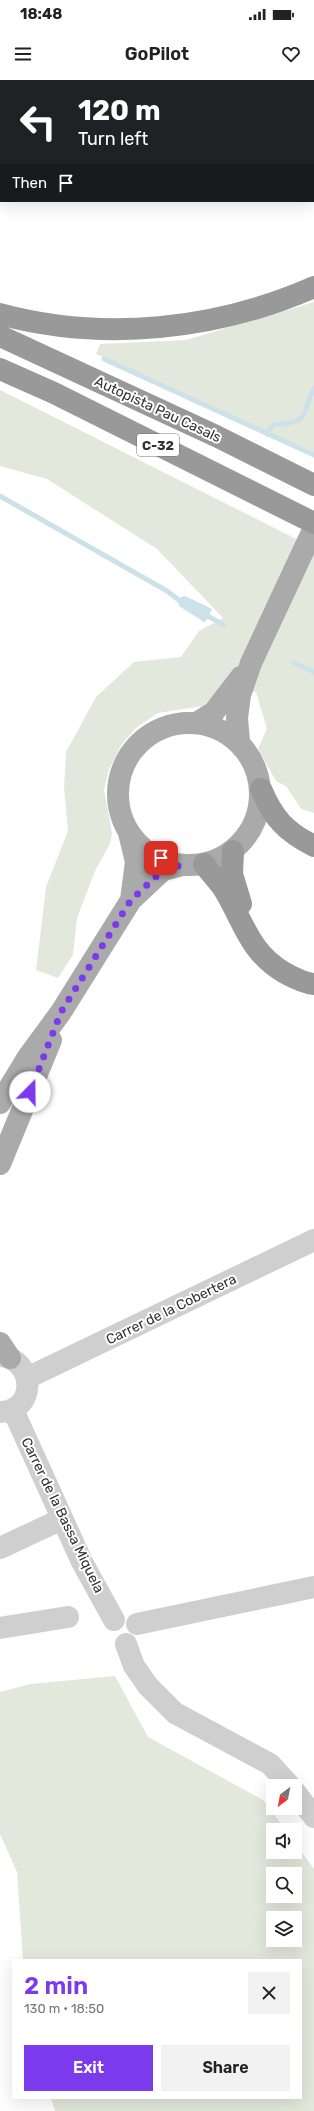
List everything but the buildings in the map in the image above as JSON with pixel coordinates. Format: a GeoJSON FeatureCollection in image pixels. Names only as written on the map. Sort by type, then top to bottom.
{"type":"FeatureCollection","features":[{"type":"Feature","properties":{"kind":"highway"},"geometry":{"type":"LineString","coordinates":[[0,314],[48,324],[96,328],[153,328],[206,321],[248,312],[314,287]]}},
{"type":"Feature","properties":{"kind":"highway","name":"Autopista Pau Casals"},"geometry":{"type":"LineString","coordinates":[[0,336],[216,436],[314,485]]}},
{"type":"Feature","properties":{"kind":"highway","name":"C-32"},"geometry":{"type":"LineString","coordinates":[[0,369],[54,393],[314,523]]}},
{"type":"Feature","properties":{"kind":"highway"},"geometry":{"type":"LineString","coordinates":[[261,789],[269,808],[282,826],[314,846]]}},
{"type":"Feature","properties":{"kind":"highway"},"geometry":{"type":"LineString","coordinates":[[233,851],[232,874],[236,890],[244,912],[263,945],[282,962],[300,972],[314,975]]}},
{"type":"Feature","properties":{"kind":"highway"},"geometry":{"type":"LineString","coordinates":[[204,864],[224,890],[248,937],[258,952],[276,968],[293,978],[314,984]]}},
{"type":"Feature","properties":{"kind":"main road"},"geometry":{"type":"LineString","coordinates":[[239,742],[237,718],[240,695],[251,663],[314,528]]}},
{"type":"Feature","properties":{"kind":"main road"},"geometry":{"type":"LineString","coordinates":[[198,722],[214,712],[251,663]]}},
{"type":"Feature","properties":{"kind":"main road"},"geometry":{"type":"LineString","coordinates":[[0,1103],[28,1057],[61,1012],[131,900],[163,870],[182,865],[204,864],[233,851],[249,834],[258,815],[261,789],[256,767],[239,742],[221,730],[198,722],[182,722],[164,726],[138,743],[119,776],[118,806],[130,833],[136,862],[131,900]]}},
{"type":"Feature","properties":{"kind":"main road"},"geometry":{"type":"LineString","coordinates":[[130,833],[151,854],[182,865]]}},
{"type":"Feature","properties":{"kind":"main road"},"geometry":{"type":"LineString","coordinates":[[0,1164],[61,1012]]}},
{"type":"Feature","properties":{"kind":"street","name":"Carrer de la Cobertera"},"geometry":{"type":"LineString","coordinates":[[27,1378],[314,1240]]}},
{"type":"Feature","properties":{"kind":"street"},"geometry":{"type":"LineString","coordinates":[[3,1352],[24,1369],[28,1389],[24,1398],[6,1411]]}},
{"type":"Feature","properties":{"kind":"street","name":"Carrer de la Bassa Miquela"},"geometry":{"type":"LineString","coordinates":[[6,1411],[62,1518],[82,1562],[114,1620]]}},
{"type":"Feature","properties":{"kind":"street"},"geometry":{"type":"LineString","coordinates":[[0,1548],[62,1518]]}},
{"type":"Feature","properties":{"kind":"street"},"geometry":{"type":"LineString","coordinates":[[137,1624],[314,1587]]}},
{"type":"Feature","properties":{"kind":"street"},"geometry":{"type":"LineString","coordinates":[[120,1616],[126,1616],[137,1624],[137,1637],[132,1642],[126,1644],[116,1643],[112,1638],[110,1628],[114,1620],[120,1616]]}},
{"type":"Feature","properties":{"kind":"street"},"geometry":{"type":"LineString","coordinates":[[0,1628],[68,1617]]}},
{"type":"Feature","properties":{"kind":"street"},"geometry":{"type":"LineString","coordinates":[[126,1644],[134,1666],[148,1686],[175,1712],[270,1764],[284,1779]]}},
{"type":"Feature","properties":{"kind":"street"},"geometry":{"type":"LineString","coordinates":[[302,1801],[314,1816]]}},
{"type":"Feature","properties":{"kind":"shaded area"},"geometry":{"type":"Polygon","coordinates":[[[314,302],[314,456],[187,395],[96,354],[100,344],[186,340],[314,302]]]}},
{"type":"Feature","properties":{"kind":"shaded area"},"geometry":{"type":"Polygon","coordinates":[[[0,390],[314,548],[314,813],[301,809],[286,786],[276,781],[258,749],[267,729],[256,692],[221,690],[203,706],[158,713],[136,728],[122,744],[109,769],[104,790],[112,833],[110,844],[95,871],[77,918],[73,955],[58,978],[36,970],[46,887],[68,831],[64,787],[66,752],[96,697],[134,662],[181,657],[199,631],[223,618],[157,549],[47,479],[0,466],[0,390]]]}},
{"type":"Feature","properties":{"kind":"shaded area"},"geometry":{"type":"Polygon","coordinates":[[[185,596],[212,609],[206,621],[204,622],[179,606],[181,597],[185,596]]]}},
{"type":"Feature","properties":{"kind":"shaded area"},"geometry":{"type":"Polygon","coordinates":[[[115,1676],[148,1737],[263,1800],[266,1804],[266,1815],[274,1815],[281,1823],[266,1823],[266,1859],[302,1859],[302,1853],[314,1869],[314,2111],[55,2111],[51,2099],[302,2099],[302,1959],[23,1959],[17,1872],[0,1834],[0,1692],[30,1684],[115,1676]]]}},
{"type":"Feature","properties":{"kind":"waterway"},"geometry":{"type":"LineString","coordinates":[[104,359],[314,455]]}},
{"type":"Feature","properties":{"kind":"waterway"},"geometry":{"type":"LineString","coordinates":[[267,434],[273,425],[294,422],[303,416],[314,388]]}},
{"type":"Feature","properties":{"kind":"waterway"},"geometry":{"type":"LineString","coordinates":[[0,496],[167,591],[184,604]]}},
{"type":"Feature","properties":{"kind":"waterway"},"geometry":{"type":"LineString","coordinates":[[204,614],[224,625]]}},
{"type":"Feature","properties":{"kind":"waterway"},"geometry":{"type":"LineString","coordinates":[[294,663],[314,672]]}},
{"type":"Feature","properties":{"kind":"route"},"geometry":{"type":"LineString","coordinates":[[30,1092],[61,1012],[131,900],[163,870],[182,865],[161,858]]}}]}
